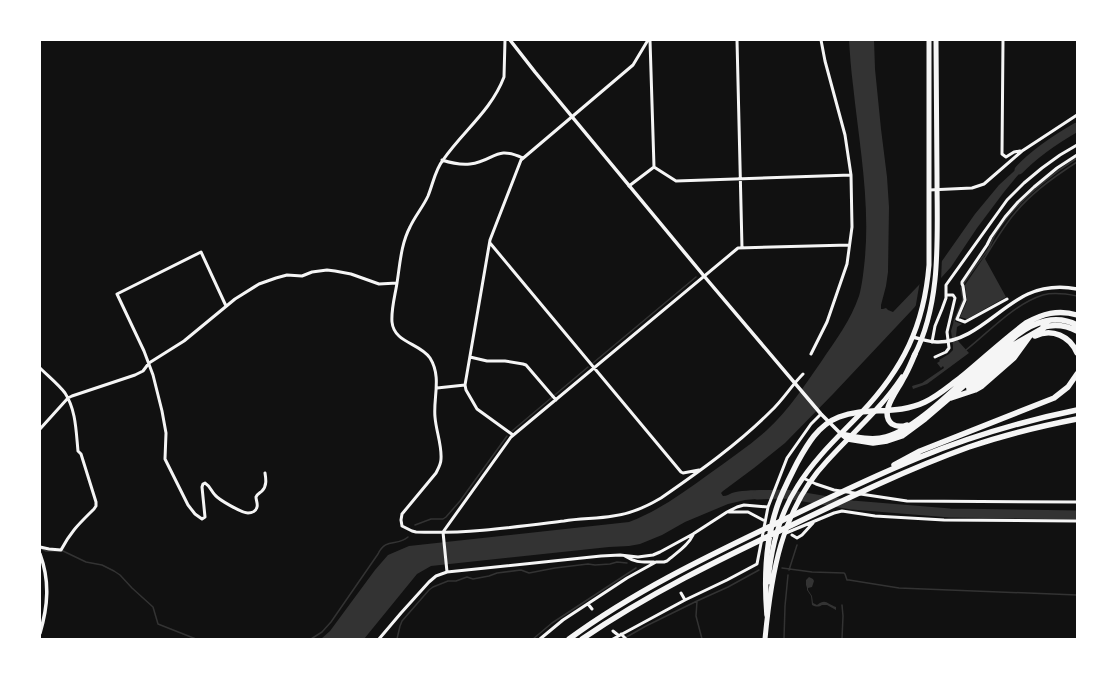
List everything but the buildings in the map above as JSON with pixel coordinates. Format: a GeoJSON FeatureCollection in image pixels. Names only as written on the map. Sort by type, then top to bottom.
{"type":"FeatureCollection","features":[{"type":"Feature","properties":{"kind":"highway"},"geometry":{"type":"LineString","coordinates":[[767,615],[767,592],[773,548],[779,525],[787,504],[796,487],[818,457],[868,406],[885,386],[913,337],[920,316],[929,265],[929,40]]}},
{"type":"Feature","properties":{"kind":"highway"},"geometry":{"type":"LineString","coordinates":[[922,417],[906,425],[899,426],[890,422],[887,414],[890,401],[903,380],[921,339],[932,300],[936,252],[937,190],[936,40]]}},
{"type":"Feature","properties":{"kind":"highway"},"geometry":{"type":"LineString","coordinates":[[841,434],[850,438],[873,442],[880,442],[902,436],[917,426],[946,401],[1032,320],[1046,314],[1064,312],[1077,315]]}},
{"type":"Feature","properties":{"kind":"highway"},"geometry":{"type":"LineString","coordinates":[[1005,345],[1012,336],[1034,324],[1052,320],[1065,320],[1077,325]]}},
{"type":"Feature","properties":{"kind":"highway"},"geometry":{"type":"LineString","coordinates":[[1005,345],[1058,325],[1077,331]]}},
{"type":"Feature","properties":{"kind":"highway"},"geometry":{"type":"LineString","coordinates":[[946,401],[980,388],[1014,358],[1032,338],[1044,330]]}},
{"type":"Feature","properties":{"kind":"highway"},"geometry":{"type":"LineString","coordinates":[[850,438],[886,437],[905,429],[922,417],[952,387],[1005,345],[1029,334],[1044,330],[1058,334],[1066,338],[1073,345],[1077,353]]}},
{"type":"Feature","properties":{"kind":"highway"},"geometry":{"type":"LineString","coordinates":[[1020,352],[1030,336]]}},
{"type":"Feature","properties":{"kind":"highway"},"geometry":{"type":"LineString","coordinates":[[946,401],[980,383],[1012,356],[1030,336]]}},
{"type":"Feature","properties":{"kind":"highway"},"geometry":{"type":"LineString","coordinates":[[765,639],[767,615],[776,559],[796,505],[810,481],[826,461],[850,438],[892,392],[915,354]]}},
{"type":"Feature","properties":{"kind":"highway"},"geometry":{"type":"LineString","coordinates":[[767,615],[766,590],[768,549],[778,503],[805,449],[821,429],[838,417],[853,413],[895,410],[912,407],[952,387],[969,373]]}},
{"type":"Feature","properties":{"kind":"highway"},"geometry":{"type":"LineString","coordinates":[[860,484],[920,451],[1054,398],[1072,384],[1077,374]]}},
{"type":"Feature","properties":{"kind":"highway"},"geometry":{"type":"LineString","coordinates":[[569,639],[604,615],[666,578],[755,533],[860,484],[918,458],[998,430],[1077,410]]}},
{"type":"Feature","properties":{"kind":"highway"},"geometry":{"type":"LineString","coordinates":[[582,639],[638,603],[752,544],[864,490],[970,447],[1022,432],[1077,419]]}},
{"type":"Feature","properties":{"kind":"street"},"geometry":{"type":"LineString","coordinates":[[504,40],[504,78],[502,83],[489,106],[442,160],[428,196],[403,242],[393,305],[392,322],[398,336],[420,349],[430,358],[433,366],[437,388],[435,413],[441,445],[441,461],[440,467],[436,473],[402,514],[402,526],[412,531],[444,534],[576,519],[595,519],[632,511],[661,498],[732,447],[781,401],[803,374]]}},
{"type":"Feature","properties":{"kind":"street"},"geometry":{"type":"LineString","coordinates":[[510,40],[704,276],[820,414],[841,434]]}},
{"type":"Feature","properties":{"kind":"street"},"geometry":{"type":"LineString","coordinates":[[513,435],[477,409],[466,390],[465,384],[489,243],[523,158],[633,65],[649,40]]}},
{"type":"Feature","properties":{"kind":"street"},"geometry":{"type":"LineString","coordinates":[[649,40],[654,167]]}},
{"type":"Feature","properties":{"kind":"street"},"geometry":{"type":"LineString","coordinates":[[737,40],[742,248]]}},
{"type":"Feature","properties":{"kind":"street"},"geometry":{"type":"LineString","coordinates":[[811,354],[827,322],[847,264],[852,227],[850,175],[845,135],[825,61],[821,40]]}},
{"type":"Feature","properties":{"kind":"street"},"geometry":{"type":"LineString","coordinates":[[1002,40],[1002,154],[1006,156],[1014,152],[1022,151]]}},
{"type":"Feature","properties":{"kind":"street"},"geometry":{"type":"LineString","coordinates":[[929,190],[972,188],[984,184],[1022,151],[1077,116]]}},
{"type":"Feature","properties":{"kind":"street"},"geometry":{"type":"LineString","coordinates":[[932,342],[935,326],[946,295],[946,286],[1008,200],[1024,183],[1042,168],[1077,145]]}},
{"type":"Feature","properties":{"kind":"street"},"geometry":{"type":"LineString","coordinates":[[442,160],[452,163],[470,164],[505,152],[515,154],[523,158]]}},
{"type":"Feature","properties":{"kind":"street"},"geometry":{"type":"LineString","coordinates":[[957,315],[965,300],[962,282],[987,245],[990,237],[1005,217],[1034,187],[1057,168],[1077,155]]}},
{"type":"Feature","properties":{"kind":"street"},"geometry":{"type":"LineString","coordinates":[[629,186],[654,167]]}},
{"type":"Feature","properties":{"kind":"street"},"geometry":{"type":"LineString","coordinates":[[654,167],[676,180],[850,175]]}},
{"type":"Feature","properties":{"kind":"street"},"geometry":{"type":"LineString","coordinates":[[489,243],[681,472],[683,473],[700,470]]}},
{"type":"Feature","properties":{"kind":"street"},"geometry":{"type":"LineString","coordinates":[[447,570],[444,534],[513,435],[554,398],[594,368],[738,248],[849,245]]}},
{"type":"Feature","properties":{"kind":"street"},"geometry":{"type":"LineString","coordinates":[[226,306],[201,252],[117,294],[149,363],[162,411],[166,433],[165,459],[188,505],[195,514],[202,519],[206,517],[202,487],[203,484],[206,483],[215,496],[244,513],[252,513],[257,507],[257,495],[263,490],[265,485],[265,473]]}},
{"type":"Feature","properties":{"kind":"street"},"geometry":{"type":"LineString","coordinates":[[40,429],[68,398],[136,375],[143,371],[149,363],[184,341],[235,299],[259,284],[282,276],[302,276],[312,272],[327,270],[344,272],[379,284],[397,283]]}},
{"type":"Feature","properties":{"kind":"street"},"geometry":{"type":"LineString","coordinates":[[913,337],[932,342],[946,342],[959,338],[976,328],[1029,293],[1054,287],[1077,289]]}},
{"type":"Feature","properties":{"kind":"street"},"geometry":{"type":"LineString","coordinates":[[935,357],[946,352],[950,348],[947,332],[955,298],[953,295],[946,295]]}},
{"type":"Feature","properties":{"kind":"street"},"geometry":{"type":"LineString","coordinates":[[951,313],[957,315],[958,319],[965,322],[1007,299]]}},
{"type":"Feature","properties":{"kind":"street"},"geometry":{"type":"LineString","coordinates":[[470,357],[487,361],[505,361],[526,365],[554,398]]}},
{"type":"Feature","properties":{"kind":"street"},"geometry":{"type":"LineString","coordinates":[[40,368],[64,392],[70,402],[75,419],[78,451],[81,454],[96,502],[94,509],[74,528],[61,550],[49,549],[40,546]]}},
{"type":"Feature","properties":{"kind":"street"},"geometry":{"type":"LineString","coordinates":[[437,388],[465,384]]}},
{"type":"Feature","properties":{"kind":"street"},"geometry":{"type":"LineString","coordinates":[[613,639],[685,600],[757,564],[769,502],[787,458],[811,424],[820,414]]}},
{"type":"Feature","properties":{"kind":"street"},"geometry":{"type":"LineString","coordinates":[[803,478],[834,490],[907,501],[1077,502]]}},
{"type":"Feature","properties":{"kind":"street"},"geometry":{"type":"LineString","coordinates":[[379,639],[430,582],[436,576],[447,570],[601,556],[624,555],[638,557],[660,552],[693,534],[728,512],[744,505],[768,506]]}},
{"type":"Feature","properties":{"kind":"street"},"geometry":{"type":"LineString","coordinates":[[784,534],[842,511],[875,516],[912,518],[1077,521]]}},
{"type":"Feature","properties":{"kind":"street"},"geometry":{"type":"LineString","coordinates":[[728,512],[748,512],[763,520]]}},
{"type":"Feature","properties":{"kind":"street"},"geometry":{"type":"LineString","coordinates":[[792,535],[797,538],[810,528],[814,522]]}},
{"type":"Feature","properties":{"kind":"street"},"geometry":{"type":"LineString","coordinates":[[624,555],[634,561],[664,562],[685,546],[693,534]]}},
{"type":"Feature","properties":{"kind":"street"},"geometry":{"type":"LineString","coordinates":[[40,554],[46,572],[48,593],[40,633]]}},
{"type":"Feature","properties":{"kind":"street"},"geometry":{"type":"LineString","coordinates":[[540,639],[563,620],[627,578],[656,562]]}},
{"type":"Feature","properties":{"kind":"street"},"geometry":{"type":"LineString","coordinates":[[664,562],[667,566]]}},
{"type":"Feature","properties":{"kind":"street"},"geometry":{"type":"LineString","coordinates":[[681,593],[685,600]]}},
{"type":"Feature","properties":{"kind":"street"},"geometry":{"type":"LineString","coordinates":[[588,604],[592,609]]}},
{"type":"Feature","properties":{"kind":"street"},"geometry":{"type":"LineString","coordinates":[[613,631],[626,639]]}},
{"type":"Feature","properties":{"kind":"shaded area"},"geometry":{"type":"Polygon","coordinates":[[[849,40],[874,40],[875,69],[889,207],[888,272],[881,309],[886,308],[893,312],[942,261],[975,214],[999,185],[1026,160],[1028,163],[977,228],[951,267],[912,310],[785,443],[721,493],[723,496],[740,491],[771,490],[768,498],[745,500],[728,504],[685,522],[662,535],[640,544],[431,566],[417,574],[364,639],[321,639],[330,631],[375,570],[388,555],[409,546],[629,522],[660,507],[690,488],[753,442],[775,422],[802,389],[842,330],[856,305],[861,287],[866,236],[865,193],[849,40]]]}},
{"type":"Feature","properties":{"kind":"shaded area"},"geometry":{"type":"Polygon","coordinates":[[[984,257],[1006,297],[967,319],[960,317],[967,301],[965,285],[984,257]]]}},
{"type":"Feature","properties":{"kind":"shaded area"},"geometry":{"type":"Polygon","coordinates":[[[954,321],[962,324],[957,327],[956,336],[959,342],[969,353],[927,384],[913,389],[912,386],[922,383],[944,368],[943,366],[941,368],[937,363],[953,350],[951,331],[954,321]]]}},
{"type":"Feature","properties":{"kind":"shaded area"},"geometry":{"type":"Polygon","coordinates":[[[809,577],[814,581],[812,587],[808,588],[812,596],[813,603],[817,605],[822,602],[826,602],[836,607],[836,610],[827,605],[815,606],[812,605],[811,596],[807,590],[806,585],[806,580],[809,577]]]}},
{"type":"Feature","properties":{"kind":"pier"},"geometry":{"type":"Polygon","coordinates":[[[942,257],[941,281],[915,310],[920,281],[942,257]]]}},
{"type":"Feature","properties":{"kind":"waterway"},"geometry":{"type":"LineString","coordinates":[[1019,170],[1046,146],[1077,127]]}},
{"type":"Feature","properties":{"kind":"waterway"},"geometry":{"type":"LineString","coordinates":[[954,322],[963,299],[961,288],[988,250],[996,233],[1004,222],[1032,191],[1077,158]]}},
{"type":"Feature","properties":{"kind":"waterway"},"geometry":{"type":"LineString","coordinates":[[984,259],[1006,224],[1021,206],[1044,185],[1077,162]]}},
{"type":"Feature","properties":{"kind":"waterway"},"geometry":{"type":"LineString","coordinates":[[593,363],[696,277]]}},
{"type":"Feature","properties":{"kind":"waterway"},"geometry":{"type":"LineString","coordinates":[[966,350],[1002,319],[1032,299],[1043,295],[1052,294],[1077,296]]}},
{"type":"Feature","properties":{"kind":"waterway"},"geometry":{"type":"LineString","coordinates":[[512,431],[588,367]]}},
{"type":"Feature","properties":{"kind":"waterway"},"geometry":{"type":"LineString","coordinates":[[415,525],[431,519],[443,519],[446,517],[460,501],[507,436]]}},
{"type":"Feature","properties":{"kind":"waterway"},"geometry":{"type":"LineString","coordinates":[[757,495],[786,494],[852,505],[950,513],[1077,515]]}},
{"type":"Feature","properties":{"kind":"waterway"},"geometry":{"type":"LineString","coordinates":[[311,639],[322,632],[331,622],[381,549],[388,544],[404,540],[408,537]]}},
{"type":"Feature","properties":{"kind":"waterway"},"geometry":{"type":"LineString","coordinates":[[789,570],[797,545]]}},
{"type":"Feature","properties":{"kind":"waterway"},"geometry":{"type":"LineString","coordinates":[[42,549],[46,551],[63,551],[86,562],[102,565],[114,571],[153,607],[158,624],[196,639]]}},
{"type":"Feature","properties":{"kind":"waterway"},"geometry":{"type":"LineString","coordinates":[[397,639],[402,621],[429,590],[448,581],[456,581],[467,577],[473,579],[497,573],[521,570],[529,573],[588,564],[610,564],[617,562],[627,563]]}},
{"type":"Feature","properties":{"kind":"waterway"},"geometry":{"type":"LineString","coordinates":[[533,639],[552,623],[636,568]]}},
{"type":"Feature","properties":{"kind":"waterway"},"geometry":{"type":"LineString","coordinates":[[782,568],[812,572],[844,573],[847,580],[899,588],[1077,595]]}},
{"type":"Feature","properties":{"kind":"waterway"},"geometry":{"type":"LineString","coordinates":[[697,601],[728,587],[759,570]]}},
{"type":"Feature","properties":{"kind":"waterway"},"geometry":{"type":"LineString","coordinates":[[784,639],[788,575]]}},
{"type":"Feature","properties":{"kind":"waterway"},"geometry":{"type":"LineString","coordinates":[[623,639],[697,601],[696,616],[702,639]]}},
{"type":"Feature","properties":{"kind":"waterway"},"geometry":{"type":"LineString","coordinates":[[842,605],[842,639]]}}]}
